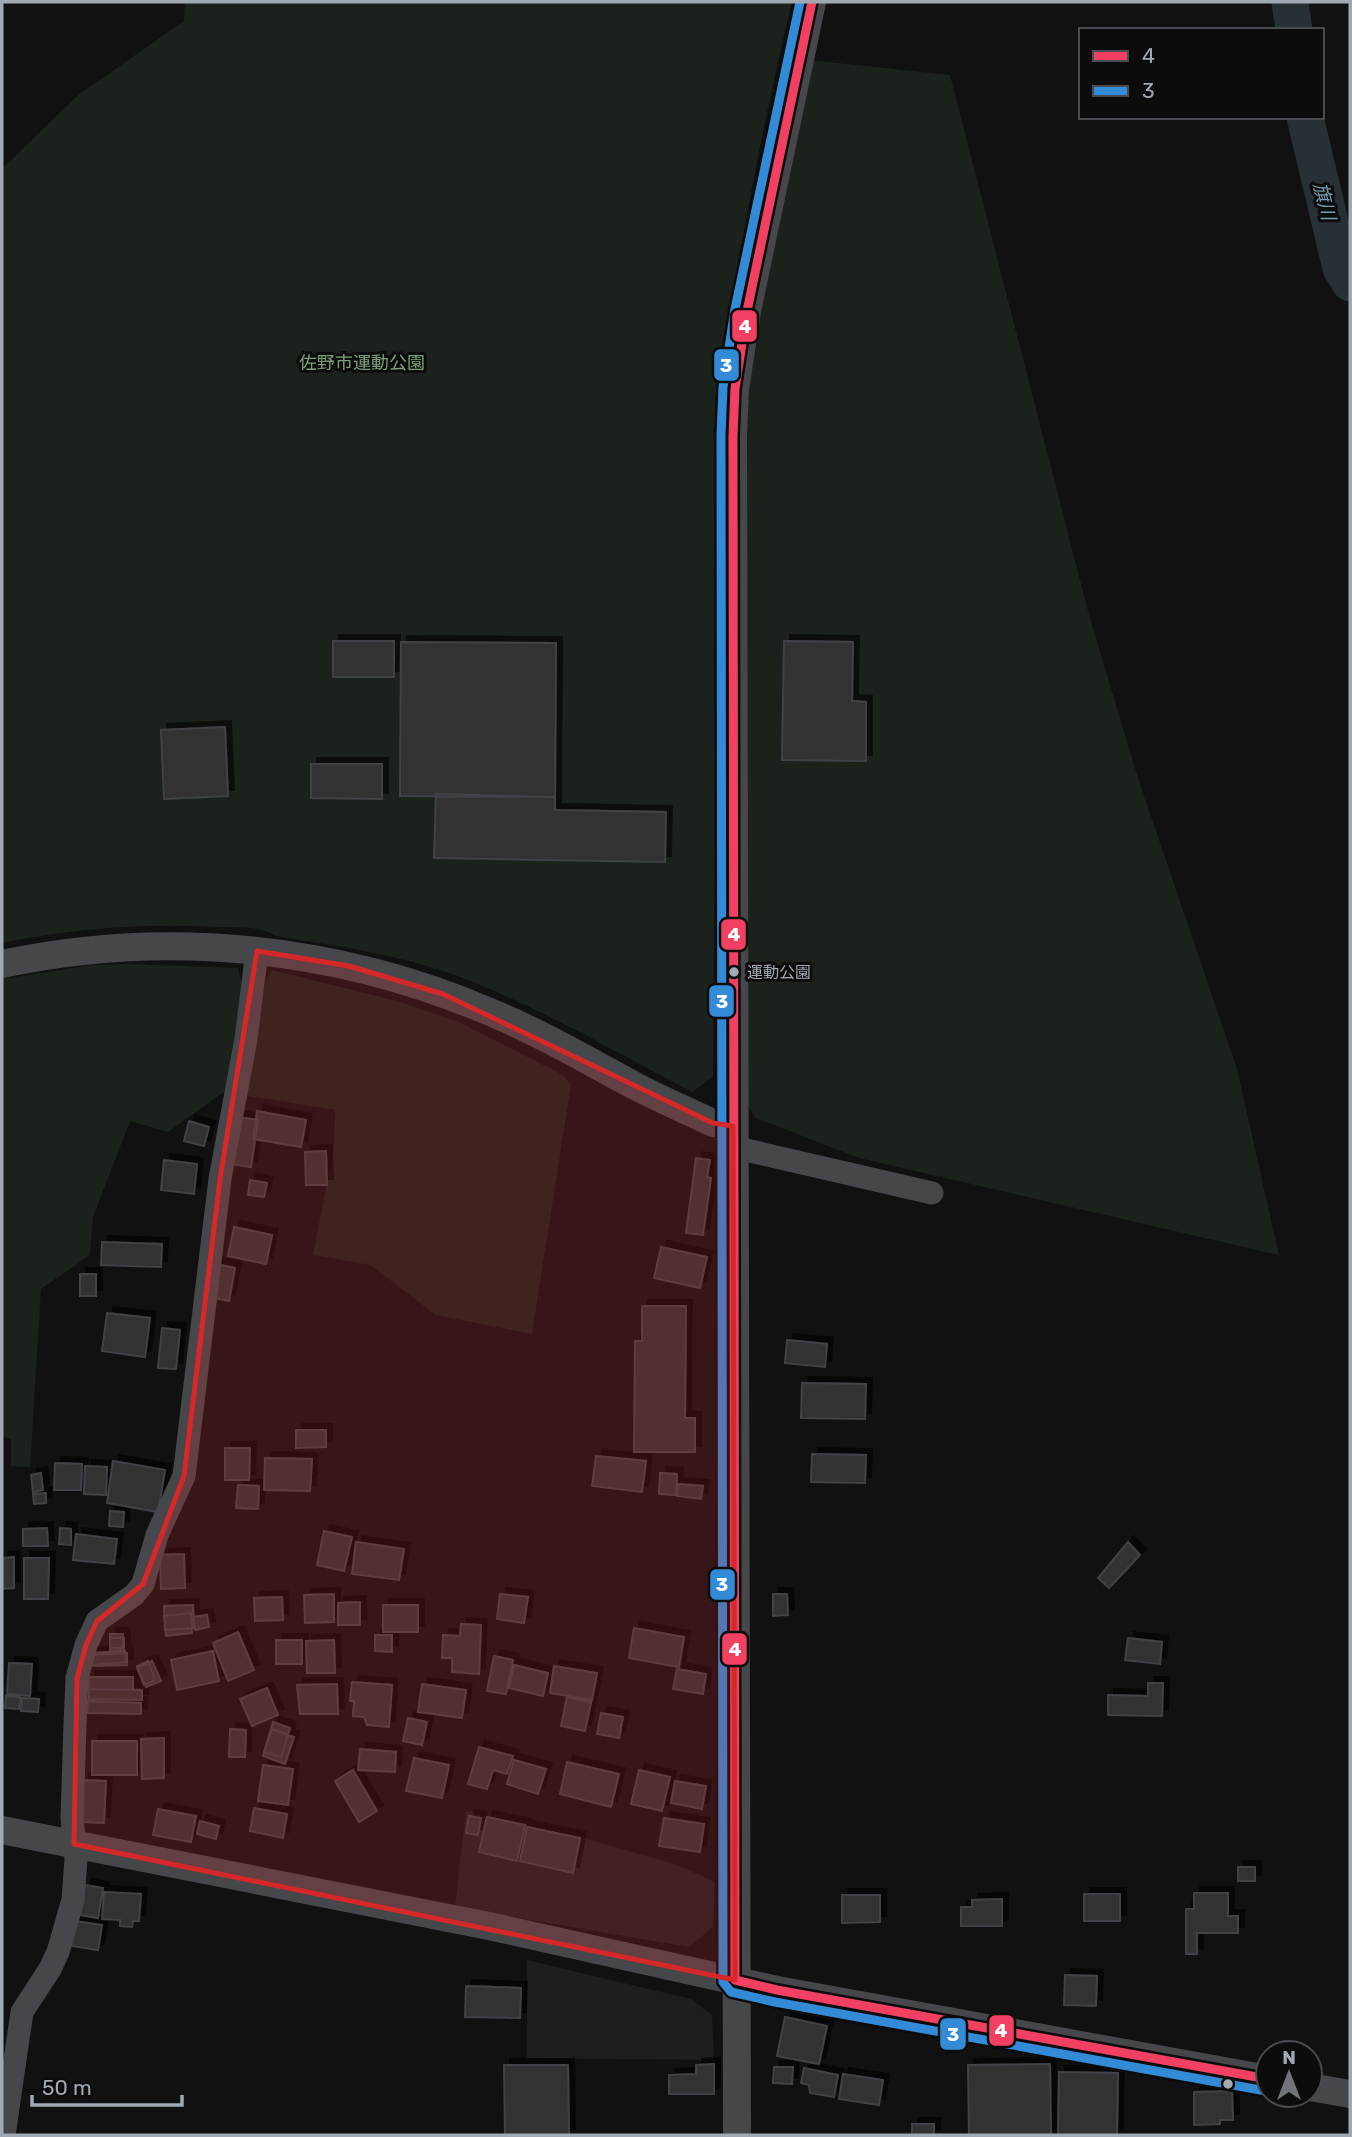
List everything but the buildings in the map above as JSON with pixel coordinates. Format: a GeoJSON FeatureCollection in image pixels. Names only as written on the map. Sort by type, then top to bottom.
{"type":"FeatureCollection","features":[{"type":"Feature","properties":{"kind":"street"},"geometry":{"type":"LineString","coordinates":[[737,2135],[733,436],[735,389],[747,311],[812,2]]}},
{"type":"Feature","properties":{"kind":"street"},"geometry":{"type":"LineString","coordinates":[[2,964],[47,954],[125,946],[175,946],[257,950],[349,965],[491,1012],[713,1123],[733,1136],[932,1193]]}},
{"type":"Feature","properties":{"kind":"street"},"geometry":{"type":"LineString","coordinates":[[4,2135],[22,2012],[54,1961],[73,1900],[76,1859],[72,1818],[78,1678],[86,1644],[97,1621],[134,1595],[143,1584],[157,1535],[184,1476],[220,1179],[246,1039],[257,950]]}},
{"type":"Feature","properties":{"kind":"street"},"geometry":{"type":"LineString","coordinates":[[2,1830],[489,1926],[777,1990],[1254,2076]]}},
{"type":"Feature","properties":{"kind":"street"},"geometry":{"type":"LineString","coordinates":[[1324,2090],[1350,2095]]}},
{"type":"Feature","properties":{"kind":"highlighted area"},"geometry":{"type":"Polygon","coordinates":[[[257,951],[349,966],[443,994],[713,1123],[733,1126],[735,1980],[74,1844],[77,1678],[86,1645],[97,1621],[143,1584],[184,1476],[220,1179],[257,951]]]}},
{"type":"Feature","properties":{"kind":"shaded area"},"geometry":{"type":"Polygon","coordinates":[[[466,1811],[590,1840],[675,1864],[715,1882],[713,1927],[689,1947],[455,1907],[466,1811]]]}},
{"type":"Feature","properties":{"kind":"shaded area"},"geometry":{"type":"Polygon","coordinates":[[[527,1960],[691,1999],[712,2015],[714,2060],[527,2058],[527,1960]]]}},
{"type":"Feature","properties":{"kind":"green space","name":"佐野市運動公園"},"geometry":{"type":"Polygon","coordinates":[[[185,2],[792,2],[749,204],[732,305],[719,408],[713,1077],[692,1092],[586,1035],[478,984],[379,954],[240,927],[136,926],[82,930],[2,943],[2,169],[77,96],[184,21],[185,2]]]}},
{"type":"Feature","properties":{"kind":"green space"},"geometry":{"type":"Polygon","coordinates":[[[809,60],[950,75],[1089,615],[1137,775],[1237,1069],[1279,1255],[859,1158],[756,1118],[746,1103],[744,469],[749,367],[809,60]]]}},
{"type":"Feature","properties":{"kind":"green space"},"geometry":{"type":"Polygon","coordinates":[[[93,965],[238,968],[242,985],[263,988],[272,970],[397,1001],[459,1022],[563,1075],[571,1085],[532,1334],[436,1315],[370,1265],[313,1255],[334,1147],[335,1110],[224,1092],[168,1132],[130,1121],[93,1217],[90,1255],[41,1289],[30,1467],[11,1466],[11,1439],[2,1436],[2,979],[93,965]]]}},
{"type":"Feature","properties":{"kind":"waterway","name":"旗川"},"geometry":{"type":"LineString","coordinates":[[1290,2],[1294,28]]}},
{"type":"Feature","properties":{"kind":"waterway","name":"旗川"},"geometry":{"type":"LineString","coordinates":[[1305,119],[1341,268],[1350,283]]}},
{"type":"Feature","properties":{"kind":"transit line","name":"3"},"geometry":{"type":"LineString","coordinates":[[800,2],[735,309],[723,387],[721,435],[723,1982],[731,1992],[775,2002],[1254,2089]]}},
{"type":"Feature","properties":{"kind":"transit line","name":"4"},"geometry":{"type":"LineString","coordinates":[[735,1980],[733,436],[735,389],[747,311],[812,2]]}},
{"type":"Feature","properties":{"kind":"transit line","name":"4"},"geometry":{"type":"LineString","coordinates":[[735,1980],[777,1990],[1254,2076]]}},
{"type":"Feature","properties":{"kind":"place","name":"運動公園"},"geometry":{"type":"Point","coordinates":[734,972]}}]}
